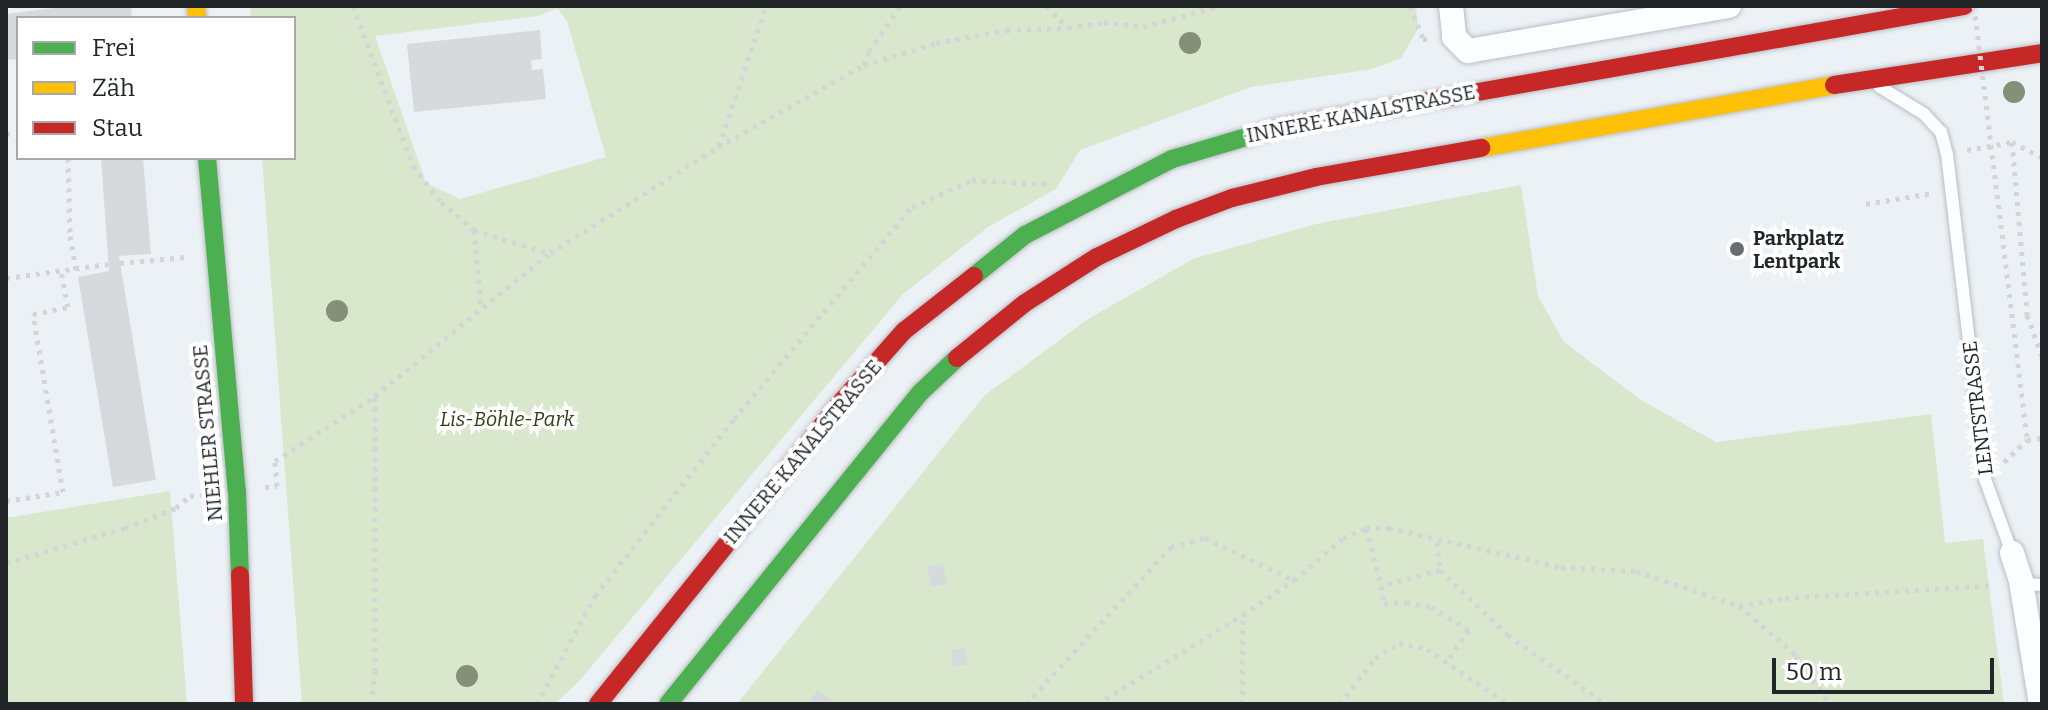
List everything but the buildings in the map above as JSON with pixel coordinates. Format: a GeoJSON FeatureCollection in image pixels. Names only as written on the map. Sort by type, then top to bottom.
{"type":"FeatureCollection","features":[{"type":"Feature","properties":{"kind":"main road","name":"INNERE KANALSTRASSE"},"geometry":{"type":"LineString","coordinates":[[598,704],[834,410],[904,331],[1025,235],[1172,159],[1264,130],[1964,6]]}},
{"type":"Feature","properties":{"kind":"main road"},"geometry":{"type":"LineString","coordinates":[[668,704],[921,392],[976,341],[1025,303],[1097,257],[1176,219],[1232,198],[1316,177],[1868,79],[2042,53]]}},
{"type":"Feature","properties":{"kind":"main road","name":"NIEHLER STRASSE"},"geometry":{"type":"LineString","coordinates":[[207,160],[237,491],[244,704]]}},
{"type":"Feature","properties":{"kind":"street","name":"INNERE KANALSTRASSE"},"geometry":{"type":"LineString","coordinates":[[1451,6],[1454,37],[1468,51],[1729,6]]}},
{"type":"Feature","properties":{"kind":"street","name":"LENTSTRASSE"},"geometry":{"type":"LineString","coordinates":[[2012,553],[2028,583],[2041,704]]}},
{"type":"Feature","properties":{"kind":"lane"},"geometry":{"type":"LineString","coordinates":[[1868,79],[1924,114],[1941,132],[1947,154]]}},
{"type":"Feature","properties":{"kind":"lane","name":"LENTSTRASSE"},"geometry":{"type":"LineString","coordinates":[[1947,154],[1985,479],[2012,553]]}},
{"type":"Feature","properties":{"kind":"path"},"geometry":{"type":"LineString","coordinates":[[353,6],[413,166],[441,202],[474,230],[550,253]]}},
{"type":"Feature","properties":{"kind":"path"},"geometry":{"type":"LineString","coordinates":[[718,147],[766,6]]}},
{"type":"Feature","properties":{"kind":"path"},"geometry":{"type":"LineString","coordinates":[[864,65],[869,51],[901,6]]}},
{"type":"Feature","properties":{"kind":"path"},"geometry":{"type":"LineString","coordinates":[[1046,6],[1068,28]]}},
{"type":"Feature","properties":{"kind":"path"},"geometry":{"type":"LineString","coordinates":[[6,563],[125,528],[176,508],[190,496],[277,486],[275,461],[375,396],[550,253],[718,147],[864,65],[936,43],[1007,30],[1068,28],[1104,22],[1143,27],[1218,6]]}},
{"type":"Feature","properties":{"kind":"path"},"geometry":{"type":"LineString","coordinates":[[1410,6],[1423,39]]}},
{"type":"Feature","properties":{"kind":"path"},"geometry":{"type":"LineString","coordinates":[[1974,6],[2027,440],[2042,438]]}},
{"type":"Feature","properties":{"kind":"path"},"geometry":{"type":"LineString","coordinates":[[2012,142],[2027,315],[2042,356]]}},
{"type":"Feature","properties":{"kind":"path"},"geometry":{"type":"LineString","coordinates":[[1947,154],[2012,142],[2042,157]]}},
{"type":"Feature","properties":{"kind":"path"},"geometry":{"type":"LineString","coordinates":[[68,160],[70,236],[76,269]]}},
{"type":"Feature","properties":{"kind":"path"},"geometry":{"type":"LineString","coordinates":[[537,704],[595,596],[734,419],[912,207],[972,180],[1043,184]]}},
{"type":"Feature","properties":{"kind":"path"},"geometry":{"type":"LineString","coordinates":[[1866,204],[1950,191]]}},
{"type":"Feature","properties":{"kind":"path"},"geometry":{"type":"LineString","coordinates":[[474,230],[481,309]]}},
{"type":"Feature","properties":{"kind":"path"},"geometry":{"type":"LineString","coordinates":[[120,263],[215,255]]}},
{"type":"Feature","properties":{"kind":"path"},"geometry":{"type":"LineString","coordinates":[[6,278],[108,264]]}},
{"type":"Feature","properties":{"kind":"path"},"geometry":{"type":"LineString","coordinates":[[6,501],[63,492],[33,314],[68,307],[61,271]]}},
{"type":"Feature","properties":{"kind":"path"},"geometry":{"type":"LineString","coordinates":[[371,704],[375,671],[375,396]]}},
{"type":"Feature","properties":{"kind":"path"},"geometry":{"type":"LineString","coordinates":[[1366,528],[1384,604],[1406,602],[1431,607],[1469,630],[1447,661]]}},
{"type":"Feature","properties":{"kind":"path"},"geometry":{"type":"LineString","coordinates":[[1097,704],[1243,615],[1294,580],[1343,538],[1366,528],[1389,528],[1561,567],[1636,571],[1739,606],[1796,655],[1830,704]]}},
{"type":"Feature","properties":{"kind":"path"},"geometry":{"type":"LineString","coordinates":[[1026,704],[1171,547],[1205,538],[1294,580]]}},
{"type":"Feature","properties":{"kind":"path"},"geometry":{"type":"LineString","coordinates":[[1437,541],[1440,570],[1508,635],[1606,704]]}},
{"type":"Feature","properties":{"kind":"path"},"geometry":{"type":"LineString","coordinates":[[1381,586],[1440,570]]}},
{"type":"Feature","properties":{"kind":"path"},"geometry":{"type":"LineString","coordinates":[[1739,606],[1785,598],[2028,583]]}},
{"type":"Feature","properties":{"kind":"path"},"geometry":{"type":"LineString","coordinates":[[1242,704],[1243,615]]}},
{"type":"Feature","properties":{"kind":"path"},"geometry":{"type":"LineString","coordinates":[[1340,704],[1375,658],[1399,643],[1427,649],[1508,704]]}},
{"type":"Feature","properties":{"kind":"green space","name":"Lis-Böhle-Park"},"geometry":{"type":"Polygon","coordinates":[[[250,6],[1416,6],[1418,29],[1401,58],[1372,69],[1251,87],[1080,150],[1056,189],[988,227],[903,294],[580,680],[555,704],[302,704],[262,160],[296,160],[296,16],[251,16],[250,6]],[[557,8],[538,16],[375,36],[426,183],[460,199],[606,157],[567,21],[557,8]]]}},
{"type":"Feature","properties":{"kind":"green space"},"geometry":{"type":"Polygon","coordinates":[[[1521,185],[1538,296],[1564,342],[1641,400],[1716,442],[1931,414],[1945,543],[1983,539],[2004,704],[737,704],[984,396],[1088,319],[1193,259],[1316,224],[1521,185]]]}},
{"type":"Feature","properties":{"kind":"green space"},"geometry":{"type":"Polygon","coordinates":[[[170,491],[187,704],[6,704],[6,518],[170,491]]]}},
{"type":"Feature","properties":{"kind":"traffic: fast"},"geometry":{"type":"LineString","coordinates":[[974,276],[1025,235],[1172,159],[1280,127]]}},
{"type":"Feature","properties":{"kind":"traffic: fast"},"geometry":{"type":"LineString","coordinates":[[207,160],[237,491],[240,575]]}},
{"type":"Feature","properties":{"kind":"traffic: fast"},"geometry":{"type":"LineString","coordinates":[[668,704],[921,392],[957,358]]}},
{"type":"Feature","properties":{"kind":"traffic: slow"},"geometry":{"type":"LineString","coordinates":[[196,6],[197,16]]}},
{"type":"Feature","properties":{"kind":"traffic: slow"},"geometry":{"type":"LineString","coordinates":[[1481,148],[1834,85]]}},
{"type":"Feature","properties":{"kind":"traffic: jam"},"geometry":{"type":"LineString","coordinates":[[1280,127],[1964,6]]}},
{"type":"Feature","properties":{"kind":"traffic: jam"},"geometry":{"type":"LineString","coordinates":[[1834,85],[2042,53]]}},
{"type":"Feature","properties":{"kind":"traffic: jam"},"geometry":{"type":"LineString","coordinates":[[957,358],[1025,303],[1097,257],[1176,219],[1232,198],[1316,177],[1481,148]]}},
{"type":"Feature","properties":{"kind":"traffic: jam"},"geometry":{"type":"LineString","coordinates":[[598,704],[834,410],[904,331],[974,276]]}},
{"type":"Feature","properties":{"kind":"traffic: jam"},"geometry":{"type":"LineString","coordinates":[[240,575],[244,704]]}},
{"type":"Feature","properties":{"kind":"place","name":"Parkplatz Lentpark"},"geometry":{"type":"Point","coordinates":[1737,249]}}]}
